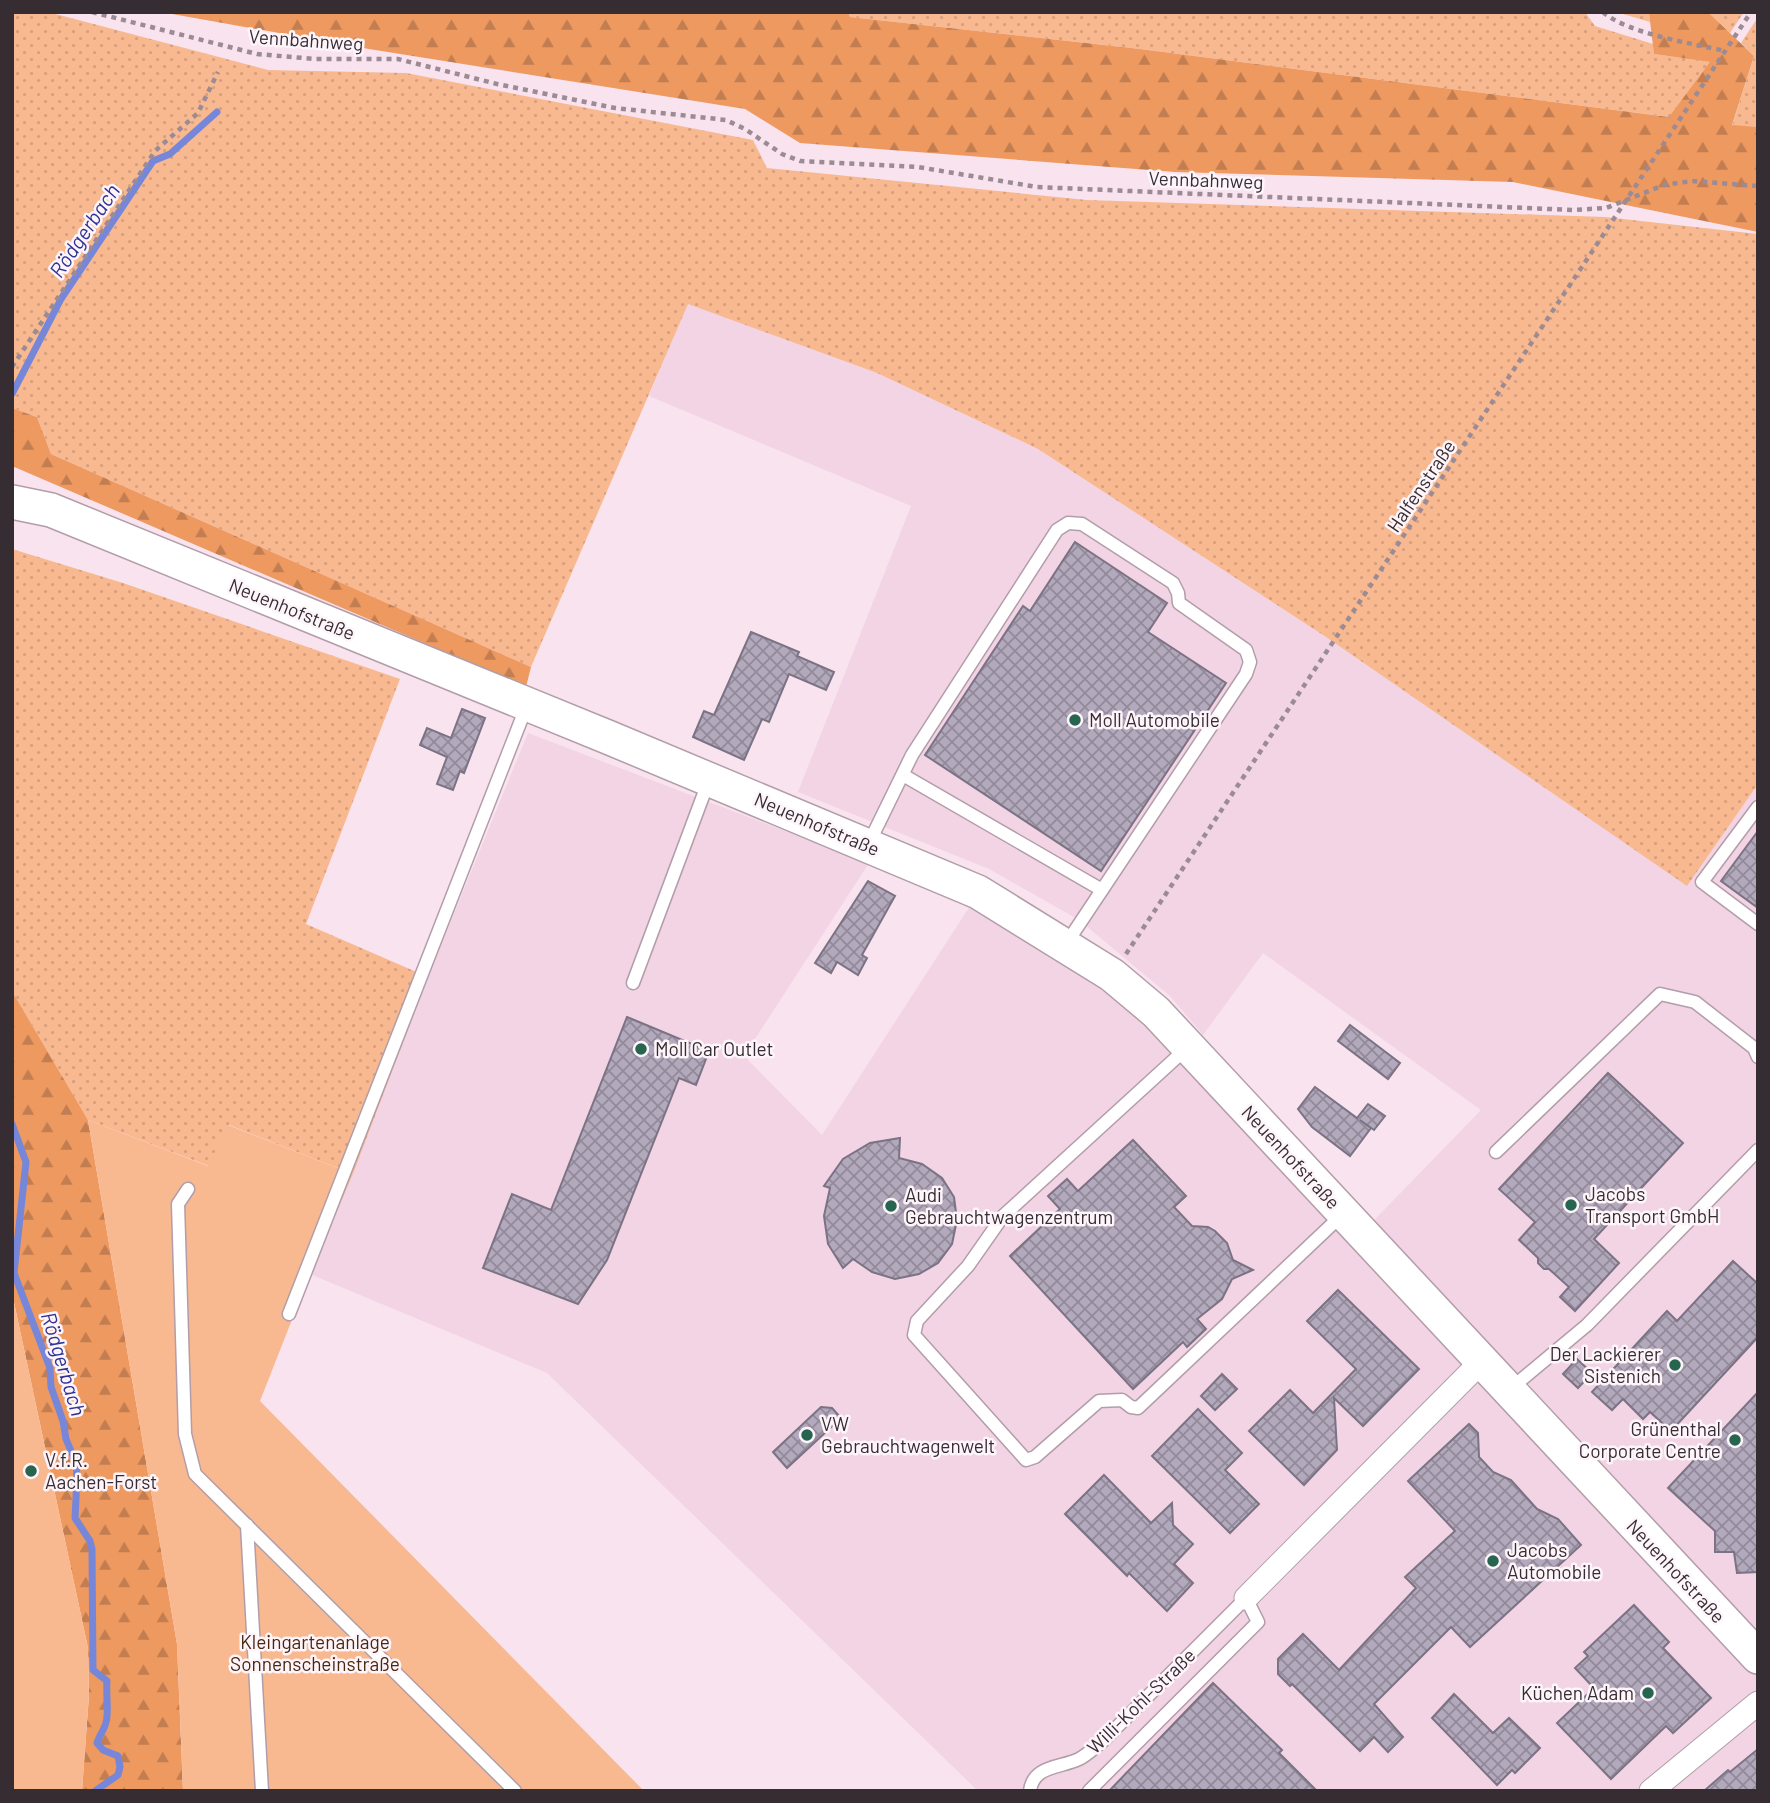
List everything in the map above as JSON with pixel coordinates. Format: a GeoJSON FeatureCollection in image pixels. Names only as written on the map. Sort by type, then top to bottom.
{"type":"FeatureCollection","features":[{"type":"Feature","properties":{"kind":"street","name":"Neuenhofstraße"},"geometry":{"type":"LineString","coordinates":[[12,502],[51,510],[868,845],[978,892],[1066,944],[1112,975],[1156,1012],[1758,1657]]}},
{"type":"Feature","properties":{"kind":"street"},"geometry":{"type":"LineString","coordinates":[[1246,1598],[1482,1362]]}},
{"type":"Feature","properties":{"kind":"street"},"geometry":{"type":"LineString","coordinates":[[1651,1791],[1758,1703]]}},
{"type":"Feature","properties":{"kind":"lane"},"geometry":{"type":"LineString","coordinates":[[868,845],[912,755],[1057,530],[1068,523],[1082,524],[1173,583],[1179,603],[1245,650],[1250,662],[1247,674],[1066,944]]}},
{"type":"Feature","properties":{"kind":"lane"},"geometry":{"type":"LineString","coordinates":[[289,1314],[527,705]]}},
{"type":"Feature","properties":{"kind":"lane"},"geometry":{"type":"LineString","coordinates":[[902,775],[1102,890]]}},
{"type":"Feature","properties":{"kind":"lane"},"geometry":{"type":"LineString","coordinates":[[633,983],[709,780]]}},
{"type":"Feature","properties":{"kind":"lane"},"geometry":{"type":"LineString","coordinates":[[1758,807],[1702,882],[1758,924]]}},
{"type":"Feature","properties":{"kind":"lane"},"geometry":{"type":"LineString","coordinates":[[1496,1152],[1660,994],[1695,1002],[1754,1048],[1758,1057]]}},
{"type":"Feature","properties":{"kind":"lane"},"geometry":{"type":"LineString","coordinates":[[1188,1047],[1003,1216],[968,1266],[917,1321],[914,1335],[1026,1460],[1035,1457],[1100,1401],[1122,1400],[1131,1407],[1138,1408],[1344,1214]]}},
{"type":"Feature","properties":{"kind":"lane"},"geometry":{"type":"LineString","coordinates":[[1509,1390],[1587,1325],[1758,1150]]}},
{"type":"Feature","properties":{"kind":"lane"},"geometry":{"type":"LineString","coordinates":[[188,1189],[178,1204],[185,1434],[195,1474],[515,1791]]}},
{"type":"Feature","properties":{"kind":"lane"},"geometry":{"type":"LineString","coordinates":[[247,1525],[262,1791]]}},
{"type":"Feature","properties":{"kind":"lane"},"geometry":{"type":"LineString","coordinates":[[1089,1791],[1258,1622],[1246,1598]]}},
{"type":"Feature","properties":{"kind":"lane","name":"Willi-Kohl-Straße"},"geometry":{"type":"LineString","coordinates":[[1030,1791],[1031,1784],[1044,1770],[1079,1759],[1102,1742],[1246,1598]]}},
{"type":"Feature","properties":{"kind":"path","name":"Vennbahnweg"},"geometry":{"type":"LineString","coordinates":[[92,12],[257,54],[315,59],[398,59],[497,84],[615,108],[726,120],[745,129],[782,154],[800,160],[918,167],[1037,187],[1573,210],[1606,208],[1664,185],[1692,181],[1758,186]]}},
{"type":"Feature","properties":{"kind":"path"},"geometry":{"type":"LineString","coordinates":[[1602,12],[1613,21],[1635,29],[1725,51]]}},
{"type":"Feature","properties":{"kind":"path","name":"Halfenstraße"},"geometry":{"type":"LineString","coordinates":[[1112,975],[1751,12]]}},
{"type":"Feature","properties":{"kind":"path"},"geometry":{"type":"LineString","coordinates":[[12,367],[155,151],[198,113],[218,72]]}},
{"type":"Feature","properties":{"kind":"shaded area"},"geometry":{"type":"Polygon","coordinates":[[[687,303],[877,373],[1038,449],[1326,637],[1687,885],[1758,784],[1758,1791],[978,1791],[547,1373],[310,1274],[353,1174],[428,977],[528,733],[869,863],[744,1056],[822,1135],[970,906],[1116,992],[1184,1055],[1350,1245],[1481,1110],[1263,953],[1203,1035],[1170,996],[1079,920],[989,869],[798,792],[911,506],[649,396],[687,303]]]}},
{"type":"Feature","properties":{"kind":"green space"},"geometry":{"type":"Polygon","coordinates":[[[12,12],[48,12],[268,70],[406,73],[753,140],[767,168],[1087,200],[1605,217],[1758,234],[1758,784],[1687,886],[1326,637],[1038,449],[877,373],[688,304],[531,667],[51,454],[37,417],[12,408],[12,12]]]}},
{"type":"Feature","properties":{"kind":"green space"},"geometry":{"type":"Polygon","coordinates":[[[161,12],[848,12],[850,17],[1140,49],[1669,117],[1710,62],[1654,54],[1649,13],[1710,14],[1754,56],[1732,125],[1758,127],[1758,232],[1513,182],[1175,172],[800,143],[745,109],[369,49],[161,12]]]}},
{"type":"Feature","properties":{"kind":"green space"},"geometry":{"type":"Polygon","coordinates":[[[848,12],[1585,12],[1595,26],[1653,44],[1654,54],[1711,62],[1670,117],[1140,49],[850,17],[848,12]]]}},
{"type":"Feature","properties":{"kind":"green space"},"geometry":{"type":"Polygon","coordinates":[[[1616,12],[1744,12],[1730,33],[1710,14],[1649,13],[1650,22],[1616,12]]]}},
{"type":"Feature","properties":{"kind":"green space"},"geometry":{"type":"Polygon","coordinates":[[[1758,17],[1758,127],[1732,126],[1754,56],[1741,43],[1758,17]]]}},
{"type":"Feature","properties":{"kind":"green space"},"geometry":{"type":"Polygon","coordinates":[[[12,408],[37,417],[51,454],[531,667],[526,687],[12,466],[12,408]]]}},
{"type":"Feature","properties":{"kind":"green space"},"geometry":{"type":"Polygon","coordinates":[[[12,549],[123,583],[400,679],[306,924],[428,977],[353,1174],[229,1125],[209,1166],[88,1120],[12,991],[12,549]]]}},
{"type":"Feature","properties":{"kind":"green space"},"geometry":{"type":"Polygon","coordinates":[[[12,991],[88,1120],[177,1644],[183,1791],[82,1791],[89,1695],[88,1648],[12,1293],[12,991]]]}},
{"type":"Feature","properties":{"kind":"green space","name":"Kleingartenanlage Sonnenscheinstraße"},"geometry":{"type":"Polygon","coordinates":[[[88,1120],[208,1166],[228,1125],[353,1174],[260,1401],[644,1791],[183,1791],[177,1644],[88,1120]]]}},
{"type":"Feature","properties":{"kind":"green space","name":"V.f.R. Aachen-Forst"},"geometry":{"type":"Polygon","coordinates":[[[12,1293],[88,1648],[89,1695],[82,1791],[12,1791],[12,1293]]]}},
{"type":"Feature","properties":{"kind":"building","name":"Moll Automobile"},"geometry":{"type":"Polygon","coordinates":[[[1075,542],[1167,603],[1148,632],[1226,683],[1101,871],[925,755],[1023,606],[1030,611],[1075,542]]]}},
{"type":"Feature","properties":{"kind":"building"},"geometry":{"type":"Polygon","coordinates":[[[751,632],[799,652],[797,656],[834,672],[826,690],[789,674],[769,722],[762,719],[744,760],[693,737],[704,711],[714,715],[751,632]]]}},
{"type":"Feature","properties":{"kind":"building"},"geometry":{"type":"Polygon","coordinates":[[[462,709],[485,718],[464,773],[460,771],[453,790],[437,784],[447,757],[420,745],[427,728],[451,738],[462,709]]]}},
{"type":"Feature","properties":{"kind":"building"},"geometry":{"type":"Polygon","coordinates":[[[1758,831],[1758,908],[1721,881],[1758,831]]]}},
{"type":"Feature","properties":{"kind":"building"},"geometry":{"type":"Polygon","coordinates":[[[868,881],[895,896],[862,955],[867,958],[858,975],[837,962],[831,973],[815,963],[868,881]]]}},
{"type":"Feature","properties":{"kind":"building"},"geometry":{"type":"Polygon","coordinates":[[[627,1017],[709,1051],[696,1085],[679,1078],[607,1260],[578,1304],[483,1268],[512,1194],[551,1210],[627,1017]]]}},
{"type":"Feature","properties":{"kind":"building"},"geometry":{"type":"Polygon","coordinates":[[[1350,1025],[1400,1063],[1388,1079],[1338,1041],[1350,1025]]]}},
{"type":"Feature","properties":{"kind":"building","name":"Jacobs Transport GmbH"},"geometry":{"type":"Polygon","coordinates":[[[1608,1073],[1683,1143],[1594,1239],[1619,1263],[1575,1311],[1560,1297],[1569,1287],[1549,1269],[1544,1269],[1538,1263],[1538,1258],[1519,1240],[1535,1222],[1499,1189],[1608,1073]]]}},
{"type":"Feature","properties":{"kind":"building"},"geometry":{"type":"Polygon","coordinates":[[[1315,1087],[1357,1118],[1368,1104],[1385,1116],[1374,1130],[1360,1120],[1371,1128],[1350,1156],[1312,1127],[1298,1109],[1315,1087]]]}},
{"type":"Feature","properties":{"kind":"building","name":"Audi Gebrauchtwagenzentrum"},"geometry":{"type":"Polygon","coordinates":[[[900,1138],[899,1158],[922,1164],[942,1178],[954,1197],[957,1220],[952,1244],[938,1263],[919,1274],[895,1279],[872,1272],[853,1259],[843,1268],[828,1244],[824,1216],[830,1188],[824,1186],[843,1159],[870,1143],[900,1138]]]}},
{"type":"Feature","properties":{"kind":"building"},"geometry":{"type":"Polygon","coordinates":[[[1133,1140],[1186,1196],[1174,1207],[1192,1226],[1208,1227],[1215,1231],[1227,1243],[1233,1260],[1253,1270],[1232,1279],[1222,1299],[1197,1319],[1206,1329],[1187,1347],[1183,1342],[1133,1389],[1010,1256],[1060,1209],[1048,1196],[1067,1179],[1078,1191],[1133,1140]]]}},
{"type":"Feature","properties":{"kind":"building","name":"Der Lackierer Sistenich"},"geometry":{"type":"Polygon","coordinates":[[[1733,1261],[1758,1284],[1758,1337],[1671,1431],[1650,1412],[1643,1419],[1623,1399],[1612,1410],[1592,1392],[1667,1311],[1677,1321],[1733,1261]]]}},
{"type":"Feature","properties":{"kind":"building"},"geometry":{"type":"Polygon","coordinates":[[[1338,1290],[1419,1369],[1363,1426],[1334,1398],[1337,1450],[1304,1485],[1249,1431],[1290,1390],[1313,1413],[1356,1369],[1307,1321],[1338,1290]]]}},
{"type":"Feature","properties":{"kind":"building"},"geometry":{"type":"Polygon","coordinates":[[[1577,1359],[1592,1373],[1578,1388],[1563,1374],[1577,1359]]]}},
{"type":"Feature","properties":{"kind":"building"},"geometry":{"type":"Polygon","coordinates":[[[1222,1374],[1237,1389],[1215,1410],[1201,1396],[1222,1374]]]}},
{"type":"Feature","properties":{"kind":"building","name":"Grünenthal Corporate Centre"},"geometry":{"type":"Polygon","coordinates":[[[1758,1392],[1758,1572],[1737,1573],[1734,1552],[1715,1552],[1715,1531],[1668,1488],[1758,1392]]]}},
{"type":"Feature","properties":{"kind":"building","name":"VW Gebrauchtwagenwelt"},"geometry":{"type":"Polygon","coordinates":[[[821,1407],[832,1408],[841,1418],[787,1468],[773,1452],[821,1407]]]}},
{"type":"Feature","properties":{"kind":"building"},"geometry":{"type":"Polygon","coordinates":[[[1198,1409],[1242,1453],[1225,1470],[1259,1504],[1230,1533],[1152,1456],[1198,1409]]]}},
{"type":"Feature","properties":{"kind":"building","name":"Jacobs Automobile"},"geometry":{"type":"Polygon","coordinates":[[[1469,1424],[1478,1433],[1479,1457],[1493,1472],[1511,1480],[1537,1509],[1558,1519],[1581,1545],[1470,1647],[1451,1627],[1374,1704],[1403,1737],[1388,1752],[1374,1737],[1360,1751],[1292,1684],[1290,1686],[1278,1674],[1278,1659],[1303,1634],[1339,1670],[1416,1588],[1405,1577],[1455,1531],[1408,1481],[1469,1424]]]}},
{"type":"Feature","properties":{"kind":"building"},"geometry":{"type":"Polygon","coordinates":[[[1104,1475],[1151,1523],[1172,1503],[1173,1525],[1193,1544],[1174,1564],[1193,1583],[1167,1611],[1129,1573],[1127,1576],[1065,1514],[1104,1475]]]}},
{"type":"Feature","properties":{"kind":"building","name":"Küchen Adam"},"geometry":{"type":"Polygon","coordinates":[[[1634,1605],[1669,1642],[1663,1648],[1711,1698],[1673,1733],[1666,1726],[1611,1779],[1557,1723],[1594,1688],[1575,1668],[1588,1656],[1584,1652],[1634,1605]]]}},
{"type":"Feature","properties":{"kind":"building"},"geometry":{"type":"Polygon","coordinates":[[[1213,1683],[1282,1750],[1279,1753],[1317,1791],[1109,1791],[1213,1683]]]}},
{"type":"Feature","properties":{"kind":"building"},"geometry":{"type":"Polygon","coordinates":[[[1454,1694],[1493,1733],[1509,1718],[1540,1748],[1515,1773],[1512,1770],[1497,1785],[1432,1718],[1454,1694]]]}},
{"type":"Feature","properties":{"kind":"building"},"geometry":{"type":"Polygon","coordinates":[[[1758,1749],[1758,1791],[1704,1791],[1728,1770],[1730,1772],[1758,1749]]]}},
{"type":"Feature","properties":{"kind":"waterway","name":"Rödgerbach"},"geometry":{"type":"LineString","coordinates":[[12,394],[61,299],[153,161],[170,154],[217,112]]}},
{"type":"Feature","properties":{"kind":"waterway","name":"Rödgerbach"},"geometry":{"type":"LineString","coordinates":[[12,1124],[26,1162],[14,1273],[50,1368],[51,1387],[76,1463],[75,1518],[92,1549],[93,1670],[107,1681],[107,1720],[97,1743],[103,1750],[118,1756],[120,1767],[118,1775],[95,1791]]}},
{"type":"Feature","properties":{"kind":"place","name":"Moll Automobile"},"geometry":{"type":"Point","coordinates":[1075,720]}},
{"type":"Feature","properties":{"kind":"place","name":"Moll Car Outlet"},"geometry":{"type":"Point","coordinates":[641,1049]}},
{"type":"Feature","properties":{"kind":"place","name":"Jacobs Transport GmbH"},"geometry":{"type":"Point","coordinates":[1571,1205]}},
{"type":"Feature","properties":{"kind":"place","name":"Audi Gebrauchtwagenzentrum"},"geometry":{"type":"Point","coordinates":[891,1206]}},
{"type":"Feature","properties":{"kind":"place","name":"Der Lackierer Sistenich"},"geometry":{"type":"Point","coordinates":[1675,1365]}},
{"type":"Feature","properties":{"kind":"place","name":"VW Gebrauchtwagenwelt"},"geometry":{"type":"Point","coordinates":[807,1435]}},
{"type":"Feature","properties":{"kind":"place","name":"Grünenthal Corporate Centre"},"geometry":{"type":"Point","coordinates":[1735,1440]}},
{"type":"Feature","properties":{"kind":"place","name":"V.f.R. Aachen-Forst"},"geometry":{"type":"Point","coordinates":[31,1471]}},
{"type":"Feature","properties":{"kind":"place","name":"Jacobs Automobile"},"geometry":{"type":"Point","coordinates":[1493,1561]}},
{"type":"Feature","properties":{"kind":"place","name":"Küchen Adam"},"geometry":{"type":"Point","coordinates":[1648,1693]}}]}
